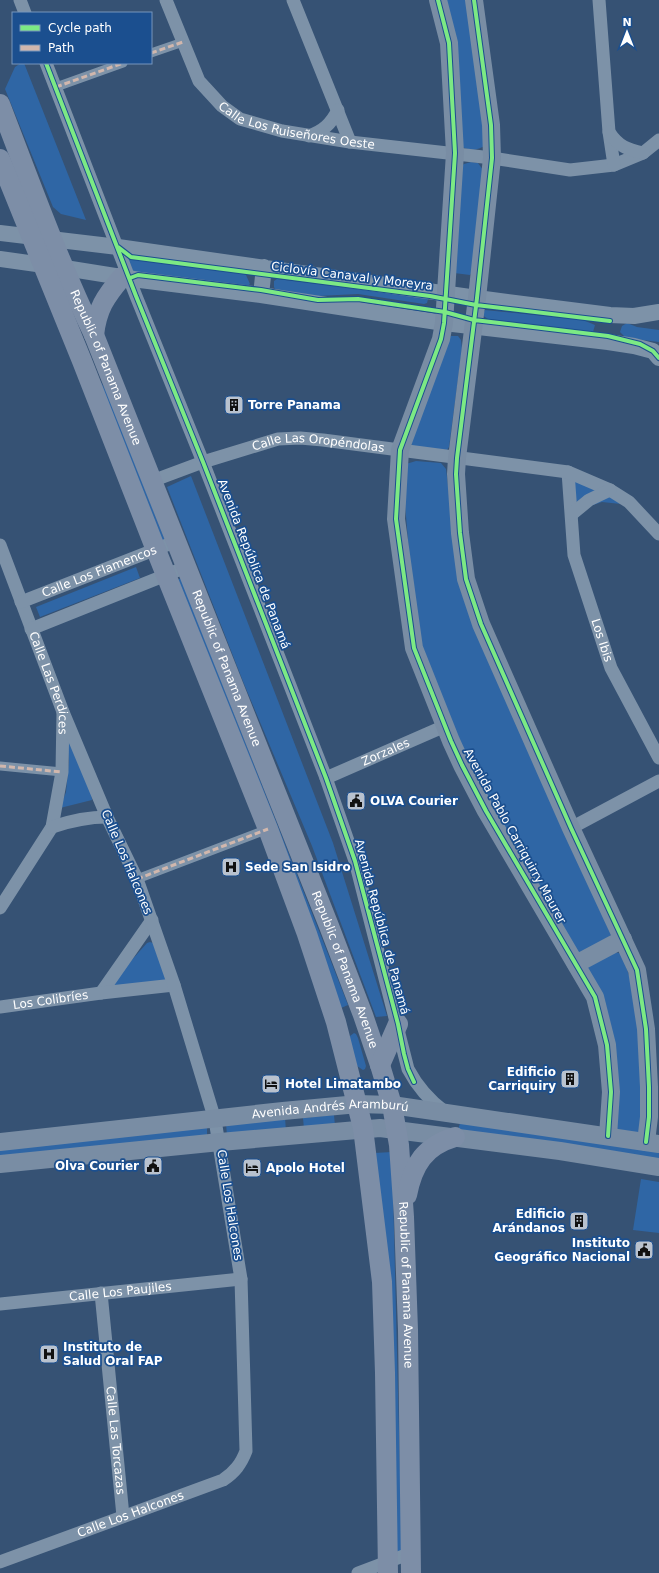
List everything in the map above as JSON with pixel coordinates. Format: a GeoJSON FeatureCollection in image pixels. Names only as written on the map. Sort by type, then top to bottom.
{"type":"FeatureCollection","features":[{"type":"Feature","properties":{"kind":"main road","name":"Avenida Pablo Carriquirry Maurer"},"geometry":{"type":"LineString","coordinates":[[438,0],[449,43],[455,153],[444,323],[440,339],[400,450],[396,519],[414,648],[462,765],[486,811],[594,997],[607,1045],[611,1092],[608,1136]]}},
{"type":"Feature","properties":{"kind":"main road"},"geometry":{"type":"LineString","coordinates":[[474,0],[491,125],[492,158],[456,474],[460,533],[466,579],[481,624],[571,828],[637,970],[644,1016],[650,1088],[649,1117],[652,1143]]}},
{"type":"Feature","properties":{"kind":"main road"},"geometry":{"type":"LineString","coordinates":[[0,104],[52,240],[65,268]]}},
{"type":"Feature","properties":{"kind":"main road"},"geometry":{"type":"LineString","coordinates":[[0,159],[43,265]]}},
{"type":"Feature","properties":{"kind":"main road","name":"Republic of Panama Avenue"},"geometry":{"type":"LineString","coordinates":[[43,265],[268,829],[307,934],[336,1022],[358,1104],[363,1128],[382,1282],[391,1569]]}},
{"type":"Feature","properties":{"kind":"main road","name":"Republic of Panama Avenue"},"geometry":{"type":"LineString","coordinates":[[65,268],[73,292],[94,335],[329,926],[363,1015],[392,1105],[397,1129],[404,1217],[408,1330],[411,1573]]}},
{"type":"Feature","properties":{"kind":"main road"},"geometry":{"type":"LineString","coordinates":[[94,335],[96,318],[102,303],[126,277]]}},
{"type":"Feature","properties":{"kind":"main road"},"geometry":{"type":"LineString","coordinates":[[576,964],[623,939]]}},
{"type":"Feature","properties":{"kind":"main road"},"geometry":{"type":"LineString","coordinates":[[336,1022],[363,1015]]}},
{"type":"Feature","properties":{"kind":"main road"},"geometry":{"type":"LineString","coordinates":[[380,1065],[398,1024]]}},
{"type":"Feature","properties":{"kind":"main road","name":"Avenida Andrés Aramburú"},"geometry":{"type":"LineString","coordinates":[[0,1142],[358,1104],[392,1105],[652,1143]]}},
{"type":"Feature","properties":{"kind":"main road"},"geometry":{"type":"LineString","coordinates":[[293,1110],[296,1135]]}},
{"type":"Feature","properties":{"kind":"main road"},"geometry":{"type":"LineString","coordinates":[[449,1113],[443,1117],[440,1123],[442,1131],[452,1136]]}},
{"type":"Feature","properties":{"kind":"main road","name":"Avenida Andrés Aramburú"},"geometry":{"type":"LineString","coordinates":[[0,1164],[363,1128],[397,1129],[452,1136],[659,1167]]}},
{"type":"Feature","properties":{"kind":"main road"},"geometry":{"type":"LineString","coordinates":[[404,1217],[409,1184],[418,1163],[431,1148],[452,1136]]}},
{"type":"Feature","properties":{"kind":"street"},"geometry":{"type":"LineString","coordinates":[[20,0],[25,12]]}},
{"type":"Feature","properties":{"kind":"street","name":"Calle Los Ruiseñores Oeste"},"geometry":{"type":"LineString","coordinates":[[166,0],[199,81],[222,106],[240,119],[282,131],[350,142],[455,153],[570,170],[614,165],[643,153],[659,140]]}},
{"type":"Feature","properties":{"kind":"street"},"geometry":{"type":"LineString","coordinates":[[293,0],[350,142]]}},
{"type":"Feature","properties":{"kind":"street"},"geometry":{"type":"LineString","coordinates":[[599,0],[609,132],[614,165]]}},
{"type":"Feature","properties":{"kind":"street"},"geometry":{"type":"LineString","coordinates":[[152,53],[183,42]]}},
{"type":"Feature","properties":{"kind":"street","name":"Avenida República de Panamá"},"geometry":{"type":"LineString","coordinates":[[46,64],[118,247],[126,277],[136,296],[203,462],[326,778],[355,861],[398,1024],[408,1069],[414,1082],[432,1102],[449,1113]]}},
{"type":"Feature","properties":{"kind":"street"},"geometry":{"type":"LineString","coordinates":[[56,87],[120,64]]}},
{"type":"Feature","properties":{"kind":"street"},"geometry":{"type":"LineString","coordinates":[[309,136],[320,132],[333,121],[338,110]]}},
{"type":"Feature","properties":{"kind":"street"},"geometry":{"type":"LineString","coordinates":[[609,132],[614,140],[625,149],[643,153]]}},
{"type":"Feature","properties":{"kind":"street"},"geometry":{"type":"LineString","coordinates":[[0,232],[610,315],[634,316],[659,312]]}},
{"type":"Feature","properties":{"kind":"street"},"geometry":{"type":"LineString","coordinates":[[0,259],[261,295],[473,327],[608,342],[634,346],[656,355]]}},
{"type":"Feature","properties":{"kind":"street"},"geometry":{"type":"LineString","coordinates":[[261,295],[264,267]]}},
{"type":"Feature","properties":{"kind":"street"},"geometry":{"type":"LineString","coordinates":[[608,342],[610,315]]}},
{"type":"Feature","properties":{"kind":"street","name":"Calle Las Oropéndolas"},"geometry":{"type":"LineString","coordinates":[[152,481],[203,462],[278,439],[300,438],[323,440],[568,472],[610,490],[629,502],[659,534]]}},
{"type":"Feature","properties":{"kind":"street","name":"Los Ibis"},"geometry":{"type":"LineString","coordinates":[[568,472],[574,555],[611,668],[659,758]]}},
{"type":"Feature","properties":{"kind":"street"},"geometry":{"type":"LineString","coordinates":[[572,514],[589,500],[610,490]]}},
{"type":"Feature","properties":{"kind":"street","name":"Calle Los Flamencos"},"geometry":{"type":"LineString","coordinates":[[21,602],[176,541]]}},
{"type":"Feature","properties":{"kind":"street","name":"Calle Las Perdices"},"geometry":{"type":"LineString","coordinates":[[0,545],[63,712],[62,772],[52,827],[0,908]]}},
{"type":"Feature","properties":{"kind":"street"},"geometry":{"type":"LineString","coordinates":[[32,629],[186,567]]}},
{"type":"Feature","properties":{"kind":"street","name":"Calle Los Halcones"},"geometry":{"type":"LineString","coordinates":[[0,1562],[223,1480],[234,1473],[242,1462],[246,1451],[241,1279],[220,1142],[215,1120],[174,985],[137,879],[107,817],[63,712]]}},
{"type":"Feature","properties":{"kind":"street","name":"Zorzales"},"geometry":{"type":"LineString","coordinates":[[326,778],[445,726]]}},
{"type":"Feature","properties":{"kind":"street"},"geometry":{"type":"LineString","coordinates":[[0,766],[62,772]]}},
{"type":"Feature","properties":{"kind":"street"},"geometry":{"type":"LineString","coordinates":[[571,828],[659,781]]}},
{"type":"Feature","properties":{"kind":"street"},"geometry":{"type":"LineString","coordinates":[[52,827],[73,820],[107,817]]}},
{"type":"Feature","properties":{"kind":"street"},"geometry":{"type":"LineString","coordinates":[[137,879],[268,829]]}},
{"type":"Feature","properties":{"kind":"street","name":"Los Colibríes"},"geometry":{"type":"LineString","coordinates":[[101,993],[152,920]]}},
{"type":"Feature","properties":{"kind":"street","name":"Los Colibríes"},"geometry":{"type":"LineString","coordinates":[[0,1007],[101,993],[174,985]]}},
{"type":"Feature","properties":{"kind":"street","name":"Calle Los Paujiles"},"geometry":{"type":"LineString","coordinates":[[0,1304],[241,1279]]}},
{"type":"Feature","properties":{"kind":"street","name":"Calle Las Torcazas"},"geometry":{"type":"LineString","coordinates":[[101,1293],[123,1516]]}},
{"type":"Feature","properties":{"kind":"street"},"geometry":{"type":"LineString","coordinates":[[358,1573],[391,1569],[411,1554]]}},
{"type":"Feature","properties":{"kind":"shaded area"},"geometry":{"type":"Polygon","coordinates":[[[442,0],[469,0],[487,144],[478,149],[472,150],[462,147],[442,0]]]}},
{"type":"Feature","properties":{"kind":"shaded area"},"geometry":{"type":"Polygon","coordinates":[[[20,64],[24,64],[86,220],[61,214],[53,207],[5,89],[15,67],[20,64]]]}},
{"type":"Feature","properties":{"kind":"shaded area"},"geometry":{"type":"Polygon","coordinates":[[[471,162],[478,163],[483,170],[473,270],[470,275],[454,273],[460,167],[471,162]]]}},
{"type":"Feature","properties":{"kind":"shaded area"},"geometry":{"type":"Polygon","coordinates":[[[128,259],[242,272],[246,275],[250,284],[246,287],[133,272],[128,259]]]}},
{"type":"Feature","properties":{"kind":"shaded area"},"geometry":{"type":"Polygon","coordinates":[[[277,279],[427,297],[428,299],[427,303],[424,304],[358,294],[318,296],[275,289],[274,281],[277,279]]]}},
{"type":"Feature","properties":{"kind":"shaded area"},"geometry":{"type":"Polygon","coordinates":[[[485,310],[583,320],[595,325],[593,332],[488,319],[482,315],[485,310]]]}},
{"type":"Feature","properties":{"kind":"shaded area"},"geometry":{"type":"Polygon","coordinates":[[[627,323],[637,327],[659,330],[659,342],[626,338],[620,332],[622,326],[627,323]]]}},
{"type":"Feature","properties":{"kind":"shaded area"},"geometry":{"type":"Polygon","coordinates":[[[451,336],[458,336],[461,340],[462,349],[449,447],[447,450],[412,446],[410,439],[446,340],[451,336]]]}},
{"type":"Feature","properties":{"kind":"shaded area"},"geometry":{"type":"Polygon","coordinates":[[[99,379],[107,392],[165,540],[159,542],[99,379]]]}},
{"type":"Feature","properties":{"kind":"shaded area"},"geometry":{"type":"Polygon","coordinates":[[[416,461],[441,463],[446,469],[461,592],[611,935],[584,955],[577,953],[497,816],[456,736],[421,649],[413,600],[404,492],[406,464],[416,461]]]}},
{"type":"Feature","properties":{"kind":"shaded area"},"geometry":{"type":"Polygon","coordinates":[[[191,476],[333,843],[387,1016],[376,1017],[312,846],[244,684],[167,487],[191,476]]]}},
{"type":"Feature","properties":{"kind":"shaded area"},"geometry":{"type":"Polygon","coordinates":[[[573,479],[612,493],[621,504],[602,502],[584,508],[577,519],[573,479]]]}},
{"type":"Feature","properties":{"kind":"shaded area"},"geometry":{"type":"Polygon","coordinates":[[[136,567],[140,578],[40,617],[36,607],[136,567]]]}},
{"type":"Feature","properties":{"kind":"shaded area"},"geometry":{"type":"Polygon","coordinates":[[[181,578],[348,1005],[341,1008],[175,581],[181,578]]]}},
{"type":"Feature","properties":{"kind":"shaded area"},"geometry":{"type":"Polygon","coordinates":[[[67,741],[73,743],[91,789],[92,800],[60,808],[66,792],[69,761],[67,741]]]}},
{"type":"Feature","properties":{"kind":"shaded area"},"geometry":{"type":"Polygon","coordinates":[[[147,943],[153,943],[166,981],[115,989],[113,981],[147,943]]]}},
{"type":"Feature","properties":{"kind":"shaded area"},"geometry":{"type":"Polygon","coordinates":[[[615,952],[622,954],[638,1003],[642,1089],[640,1132],[631,1133],[617,1129],[585,972],[592,961],[615,952]]]}},
{"type":"Feature","properties":{"kind":"shaded area"},"geometry":{"type":"Polygon","coordinates":[[[354,1033],[358,1038],[366,1066],[363,1070],[357,1066],[349,1038],[354,1033]]]}},
{"type":"Feature","properties":{"kind":"shaded area"},"geometry":{"type":"Polygon","coordinates":[[[334,1115],[335,1126],[304,1129],[303,1118],[334,1115]]]}},
{"type":"Feature","properties":{"kind":"shaded area"},"geometry":{"type":"Polygon","coordinates":[[[285,1117],[286,1132],[227,1137],[226,1122],[285,1117]]]}},
{"type":"Feature","properties":{"kind":"shaded area"},"geometry":{"type":"Polygon","coordinates":[[[460,1123],[659,1150],[659,1163],[458,1130],[460,1123]]]}},
{"type":"Feature","properties":{"kind":"shaded area"},"geometry":{"type":"Polygon","coordinates":[[[207,1124],[207,1138],[0,1160],[0,1147],[207,1124]]]}},
{"type":"Feature","properties":{"kind":"shaded area"},"geometry":{"type":"Polygon","coordinates":[[[392,1152],[402,1553],[394,1553],[374,1153],[392,1152]]]}},
{"type":"Feature","properties":{"kind":"shaded area"},"geometry":{"type":"Polygon","coordinates":[[[641,1179],[659,1182],[659,1233],[633,1230],[641,1179]]]}},
{"type":"Feature","properties":{"kind":"marked path"},"geometry":{"type":"LineString","coordinates":[[152,53],[183,42]]}},
{"type":"Feature","properties":{"kind":"marked path"},"geometry":{"type":"LineString","coordinates":[[56,87],[120,64]]}},
{"type":"Feature","properties":{"kind":"marked path"},"geometry":{"type":"LineString","coordinates":[[0,766],[62,772]]}},
{"type":"Feature","properties":{"kind":"marked path"},"geometry":{"type":"LineString","coordinates":[[137,879],[268,829]]}},
{"type":"Feature","properties":{"kind":"cycle path"},"geometry":{"type":"LineString","coordinates":[[438,0],[449,43],[455,153],[444,323],[441,339],[400,450],[396,519],[414,648],[462,765],[486,811],[595,997],[607,1045],[611,1092],[608,1136]]}},
{"type":"Feature","properties":{"kind":"cycle path"},"geometry":{"type":"LineString","coordinates":[[474,0],[491,125],[492,158],[456,474],[460,533],[466,579],[481,624],[571,828],[637,970],[646,1029],[649,1087],[649,1117],[646,1142]]}},
{"type":"Feature","properties":{"kind":"cycle path"},"geometry":{"type":"LineString","coordinates":[[46,64],[326,778],[355,861],[398,1024],[408,1069],[414,1082]]}},
{"type":"Feature","properties":{"kind":"cycle path","name":"Ciclovía Canaval y Moreyra"},"geometry":{"type":"LineString","coordinates":[[118,247],[131,257],[430,296],[476,305],[610,321]]}},
{"type":"Feature","properties":{"kind":"cycle path"},"geometry":{"type":"LineString","coordinates":[[130,278],[138,275],[261,290],[318,300],[358,299],[445,312],[474,320],[608,336],[640,344],[653,351],[659,358]]}},
{"type":"Feature","properties":{"kind":"place","name":"Torre Panama"},"geometry":{"type":"Point","coordinates":[234,405]}},
{"type":"Feature","properties":{"kind":"place","name":"OLVA Courier"},"geometry":{"type":"Point","coordinates":[356,801]}},
{"type":"Feature","properties":{"kind":"place","name":"Sede San Isidro"},"geometry":{"type":"Point","coordinates":[231,867]}},
{"type":"Feature","properties":{"kind":"place","name":"Edificio Carriquiry"},"geometry":{"type":"Point","coordinates":[570,1079]}},
{"type":"Feature","properties":{"kind":"place","name":"Hotel Limatambo"},"geometry":{"type":"Point","coordinates":[271,1084]}},
{"type":"Feature","properties":{"kind":"place","name":"Olva Courier"},"geometry":{"type":"Point","coordinates":[153,1166]}},
{"type":"Feature","properties":{"kind":"place","name":"Apolo Hotel"},"geometry":{"type":"Point","coordinates":[252,1168]}},
{"type":"Feature","properties":{"kind":"place","name":"Edificio Arándanos"},"geometry":{"type":"Point","coordinates":[579,1221]}},
{"type":"Feature","properties":{"kind":"place","name":"Instituto Geográfico Nacional"},"geometry":{"type":"Point","coordinates":[644,1250]}},
{"type":"Feature","properties":{"kind":"place","name":"Instituto de Salud Oral FAP"},"geometry":{"type":"Point","coordinates":[49,1354]}}]}
